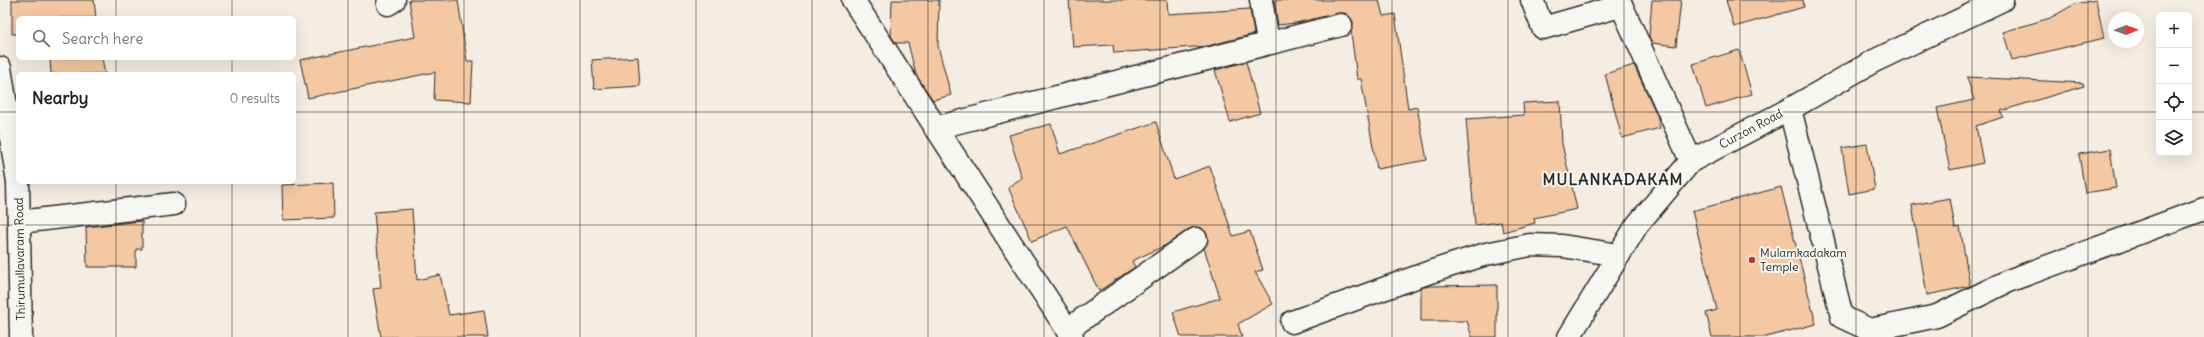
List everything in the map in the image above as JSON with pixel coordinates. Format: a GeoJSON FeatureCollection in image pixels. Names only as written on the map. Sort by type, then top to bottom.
{"type":"FeatureCollection","features":[{"type":"Feature","properties":{"kind":"street"},"geometry":{"type":"LineString","coordinates":[[853,0],[1069,334],[1196,239]]}},
{"type":"Feature","properties":{"kind":"street"},"geometry":{"type":"LineString","coordinates":[[1261,0],[1268,42]]}},
{"type":"Feature","properties":{"kind":"street"},"geometry":{"type":"LineString","coordinates":[[1532,0],[1543,28],[1620,3],[1691,161]]}},
{"type":"Feature","properties":{"kind":"street","name":"Curzon Road"},"geometry":{"type":"LineString","coordinates":[[1569,337],[1637,225],[1691,161],[1790,109],[1874,61],[2002,0]]}},
{"type":"Feature","properties":{"kind":"street"},"geometry":{"type":"LineString","coordinates":[[935,128],[1268,42],[1341,25]]}},
{"type":"Feature","properties":{"kind":"street","name":"Thirumullavaram Road"},"geometry":{"type":"LineString","coordinates":[[0,68],[16,169]]}},
{"type":"Feature","properties":{"kind":"street"},"geometry":{"type":"LineString","coordinates":[[1790,109],[1842,317],[1870,330],[1937,316],[2008,281],[2204,210]]}},
{"type":"Feature","properties":{"kind":"street","name":"Thirumullavaram Road"},"geometry":{"type":"LineString","coordinates":[[18,184],[21,337]]}},
{"type":"Feature","properties":{"kind":"street"},"geometry":{"type":"LineString","coordinates":[[19,222],[174,204]]}},
{"type":"Feature","properties":{"kind":"street"},"geometry":{"type":"LineString","coordinates":[[1292,322],[1486,254],[1530,245],[1562,246],[1619,255]]}},
{"type":"Feature","properties":{"kind":"building"},"geometry":{"type":"Polygon","coordinates":[[[12,0],[94,0],[96,16],[16,16],[16,34],[12,34],[12,0]]]}},
{"type":"Feature","properties":{"kind":"building"},"geometry":{"type":"Polygon","coordinates":[[[409,0],[458,0],[467,61],[473,61],[471,102],[434,100],[435,72],[308,98],[300,60],[415,37],[409,0]]]}},
{"type":"Feature","properties":{"kind":"building"},"geometry":{"type":"Polygon","coordinates":[[[892,0],[939,0],[938,46],[951,95],[933,100],[916,75],[908,43],[896,43],[891,36],[892,0]]]}},
{"type":"Feature","properties":{"kind":"building"},"geometry":{"type":"Polygon","coordinates":[[[1069,0],[1167,0],[1168,14],[1250,9],[1254,34],[1208,46],[1114,53],[1113,45],[1073,47],[1069,0]]]}},
{"type":"Feature","properties":{"kind":"building"},"geometry":{"type":"Polygon","coordinates":[[[1274,0],[1379,0],[1383,16],[1395,14],[1408,109],[1417,107],[1427,160],[1377,169],[1361,79],[1357,79],[1351,32],[1353,22],[1350,17],[1345,13],[1338,13],[1296,23],[1278,25],[1274,0]]]}},
{"type":"Feature","properties":{"kind":"building"},"geometry":{"type":"Polygon","coordinates":[[[1652,0],[1681,0],[1676,46],[1652,43],[1649,36],[1652,0]]]}},
{"type":"Feature","properties":{"kind":"building"},"geometry":{"type":"Polygon","coordinates":[[[1726,0],[1803,0],[1804,7],[1734,27],[1726,0]]]}},
{"type":"Feature","properties":{"kind":"building"},"geometry":{"type":"Polygon","coordinates":[[[2096,0],[2104,38],[2012,60],[2003,32],[2050,18],[2075,4],[2096,0]]]}},
{"type":"Feature","properties":{"kind":"building"},"geometry":{"type":"Polygon","coordinates":[[[1739,50],[1752,94],[1706,108],[1693,64],[1739,50]]]}},
{"type":"Feature","properties":{"kind":"building"},"geometry":{"type":"Polygon","coordinates":[[[638,57],[640,86],[594,89],[592,60],[638,57]]]}},
{"type":"Feature","properties":{"kind":"building"},"geometry":{"type":"Polygon","coordinates":[[[50,60],[102,60],[105,72],[51,72],[50,60]]]}},
{"type":"Feature","properties":{"kind":"building"},"geometry":{"type":"Polygon","coordinates":[[[1246,62],[1260,113],[1230,122],[1215,70],[1246,62]]]}},
{"type":"Feature","properties":{"kind":"building"},"geometry":{"type":"Polygon","coordinates":[[[1634,65],[1657,115],[1660,128],[1622,138],[1605,74],[1634,65]]]}},
{"type":"Feature","properties":{"kind":"building"},"geometry":{"type":"Polygon","coordinates":[[[1967,77],[2083,83],[2084,86],[2001,111],[2003,117],[1976,126],[1983,163],[1950,170],[1937,108],[1974,100],[1967,77]]]}},
{"type":"Feature","properties":{"kind":"building"},"geometry":{"type":"Polygon","coordinates":[[[1560,101],[1562,144],[1577,209],[1534,218],[1535,223],[1503,232],[1501,222],[1475,225],[1466,119],[1524,115],[1523,103],[1560,101]]]}},
{"type":"Feature","properties":{"kind":"building"},"geometry":{"type":"Polygon","coordinates":[[[1156,122],[1174,179],[1210,166],[1233,236],[1250,231],[1263,270],[1255,272],[1273,304],[1238,324],[1242,337],[1181,337],[1173,312],[1220,298],[1204,248],[1208,237],[1202,228],[1195,227],[1189,229],[1166,245],[1132,261],[1135,267],[1099,291],[1067,226],[1032,241],[1008,187],[1022,178],[1009,135],[1051,124],[1060,154],[1156,122]]]}},
{"type":"Feature","properties":{"kind":"building"},"geometry":{"type":"Polygon","coordinates":[[[1867,144],[1875,189],[1849,194],[1842,148],[1867,144]]]}},
{"type":"Feature","properties":{"kind":"building"},"geometry":{"type":"Polygon","coordinates":[[[2110,149],[2116,188],[2085,193],[2079,154],[2110,149]]]}},
{"type":"Feature","properties":{"kind":"building"},"geometry":{"type":"Polygon","coordinates":[[[333,183],[334,218],[283,220],[282,185],[333,183]]]}},
{"type":"Feature","properties":{"kind":"building","name":"Mulamkadakam Temple"},"geometry":{"type":"Polygon","coordinates":[[[1781,187],[1816,324],[1766,337],[1712,337],[1706,313],[1717,310],[1692,211],[1781,187]]]}},
{"type":"Feature","properties":{"kind":"building"},"geometry":{"type":"Polygon","coordinates":[[[1950,198],[1955,228],[1960,227],[1970,286],[1927,295],[1912,205],[1950,198]]]}},
{"type":"Feature","properties":{"kind":"building"},"geometry":{"type":"Polygon","coordinates":[[[412,209],[417,280],[440,275],[449,315],[484,310],[488,337],[381,337],[373,289],[381,288],[374,212],[412,209]]]}},
{"type":"Feature","properties":{"kind":"building"},"geometry":{"type":"Polygon","coordinates":[[[142,221],[142,249],[136,249],[136,267],[87,267],[86,227],[142,221]]]}},
{"type":"Feature","properties":{"kind":"building"},"geometry":{"type":"Polygon","coordinates":[[[1497,285],[1497,337],[1472,337],[1467,321],[1421,321],[1421,288],[1429,286],[1497,285]]]}},
{"type":"Feature","properties":{"kind":"place","name":"Mulamkadakam Temple"},"geometry":{"type":"Point","coordinates":[1752,260]}},
{"type":"Feature","properties":{"kind":"district","name":"MULANKADAKAM"},"geometry":{"type":"Point","coordinates":[1613,179]}}]}
